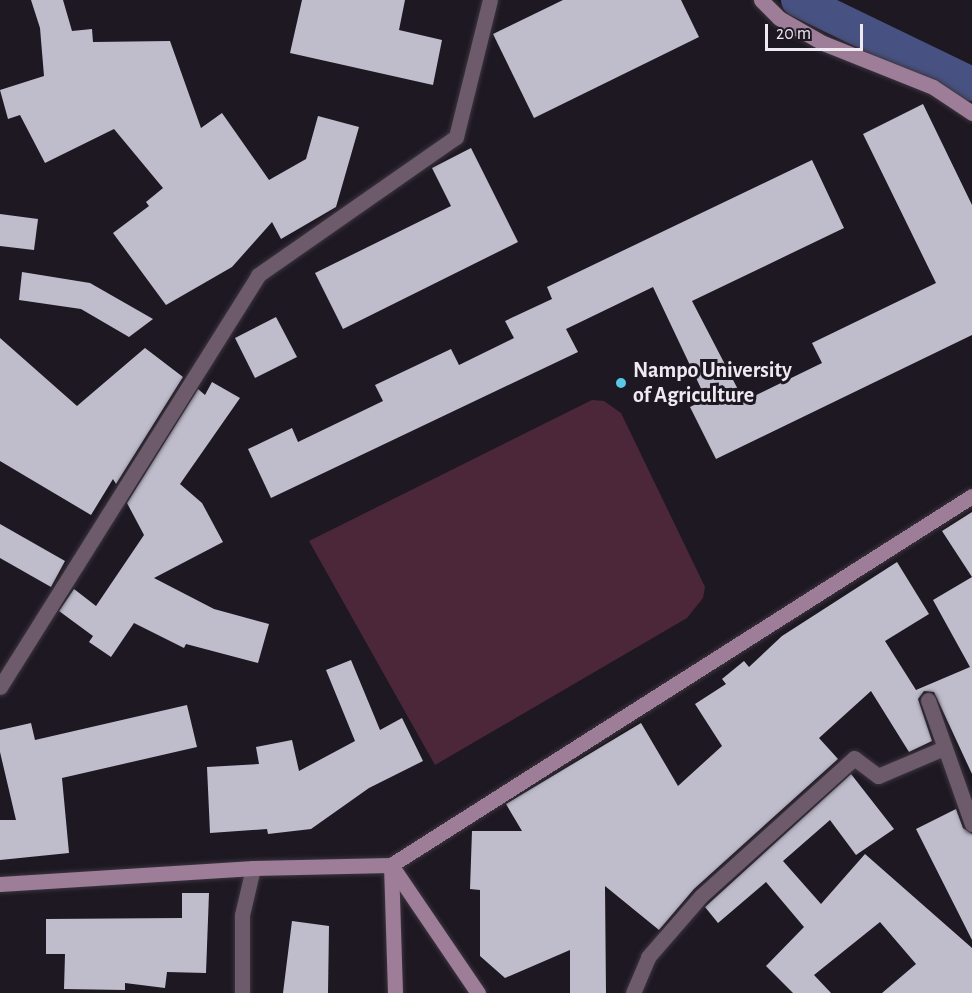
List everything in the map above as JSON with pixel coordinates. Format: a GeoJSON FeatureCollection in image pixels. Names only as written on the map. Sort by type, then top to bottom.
{"type":"FeatureCollection","features":[{"type":"Feature","properties":{"kind":"street"},"geometry":{"type":"LineString","coordinates":[[0,687],[258,274],[456,137],[490,0]]}},
{"type":"Feature","properties":{"kind":"street"},"geometry":{"type":"LineString","coordinates":[[761,0],[779,18],[823,43],[933,87],[972,113]]}},
{"type":"Feature","properties":{"kind":"street"},"geometry":{"type":"LineString","coordinates":[[0,884],[253,868],[391,865],[972,496]]}},
{"type":"Feature","properties":{"kind":"street"},"geometry":{"type":"LineString","coordinates":[[928,700],[972,824]]}},
{"type":"Feature","properties":{"kind":"street"},"geometry":{"type":"LineString","coordinates":[[633,993],[648,957],[701,896],[854,758],[878,776],[944,748]]}},
{"type":"Feature","properties":{"kind":"street"},"geometry":{"type":"LineString","coordinates":[[391,865],[394,993]]}},
{"type":"Feature","properties":{"kind":"street"},"geometry":{"type":"LineString","coordinates":[[391,865],[478,993]]}},
{"type":"Feature","properties":{"kind":"street"},"geometry":{"type":"LineString","coordinates":[[242,993],[242,915],[253,868]]}},
{"type":"Feature","properties":{"kind":"shaded area"},"geometry":{"type":"Polygon","coordinates":[[[592,400],[604,401],[621,413],[705,587],[703,598],[687,618],[435,765],[309,541],[592,400]]]}},
{"type":"Feature","properties":{"kind":"building"},"geometry":{"type":"Polygon","coordinates":[[[31,0],[63,0],[72,31],[92,29],[93,42],[170,41],[201,128],[222,113],[269,180],[306,159],[318,116],[359,127],[336,207],[281,239],[272,222],[232,267],[166,305],[113,233],[149,206],[146,202],[163,188],[114,129],[45,163],[20,115],[8,119],[0,90],[44,76],[40,28],[31,0]]]}},
{"type":"Feature","properties":{"kind":"building"},"geometry":{"type":"Polygon","coordinates":[[[302,0],[405,0],[399,30],[442,40],[433,85],[290,53],[302,0]]]}},
{"type":"Feature","properties":{"kind":"building"},"geometry":{"type":"Polygon","coordinates":[[[563,0],[681,0],[699,37],[534,118],[493,34],[563,0]]]}},
{"type":"Feature","properties":{"kind":"building"},"geometry":{"type":"Polygon","coordinates":[[[923,104],[972,205],[972,335],[716,459],[690,407],[706,399],[653,287],[566,329],[578,352],[271,498],[248,449],[292,428],[298,442],[383,401],[375,385],[451,349],[459,365],[514,338],[505,321],[552,299],[547,287],[812,160],[844,228],[692,301],[744,401],[822,363],[812,343],[936,283],[863,134],[923,104]]]}},
{"type":"Feature","properties":{"kind":"building"},"geometry":{"type":"Polygon","coordinates":[[[471,148],[518,242],[343,329],[315,273],[451,206],[432,168],[471,148]]]}},
{"type":"Feature","properties":{"kind":"building"},"geometry":{"type":"Polygon","coordinates":[[[0,214],[38,219],[34,250],[0,246],[0,214]]]}},
{"type":"Feature","properties":{"kind":"building"},"geometry":{"type":"Polygon","coordinates":[[[22,272],[90,283],[153,319],[129,337],[81,309],[19,300],[22,272]]]}},
{"type":"Feature","properties":{"kind":"building"},"geometry":{"type":"Polygon","coordinates":[[[276,317],[297,357],[255,378],[235,338],[276,317]]]}},
{"type":"Feature","properties":{"kind":"building"},"geometry":{"type":"Polygon","coordinates":[[[0,338],[77,406],[145,348],[183,377],[116,484],[113,479],[91,515],[0,461],[0,338]]]}},
{"type":"Feature","properties":{"kind":"building"},"geometry":{"type":"Polygon","coordinates":[[[212,382],[240,398],[180,484],[202,503],[223,542],[154,578],[214,609],[269,624],[258,663],[186,644],[184,648],[134,623],[111,657],[89,642],[93,636],[59,611],[74,589],[96,606],[144,535],[127,503],[198,389],[205,395],[212,382]]]}},
{"type":"Feature","properties":{"kind":"building"},"geometry":{"type":"Polygon","coordinates":[[[972,512],[972,577],[942,531],[972,512]]]}},
{"type":"Feature","properties":{"kind":"building"},"geometry":{"type":"Polygon","coordinates":[[[0,524],[65,561],[51,587],[0,558],[0,524]]]}},
{"type":"Feature","properties":{"kind":"building"},"geometry":{"type":"Polygon","coordinates":[[[897,562],[929,614],[885,641],[916,690],[970,667],[933,600],[972,577],[972,774],[934,692],[924,691],[918,699],[932,741],[909,752],[871,691],[819,738],[838,759],[694,889],[659,930],[605,886],[606,993],[570,993],[570,950],[505,978],[480,956],[480,890],[470,889],[472,831],[522,831],[506,804],[641,723],[678,786],[722,746],[695,704],[726,684],[722,679],[744,661],[749,667],[782,636],[897,562]]]}},
{"type":"Feature","properties":{"kind":"building"},"geometry":{"type":"Polygon","coordinates":[[[351,660],[380,730],[402,718],[423,761],[369,788],[311,829],[268,834],[267,829],[210,833],[207,767],[259,764],[256,747],[292,740],[299,771],[355,741],[326,670],[351,660]]]}},
{"type":"Feature","properties":{"kind":"building"},"geometry":{"type":"Polygon","coordinates":[[[187,705],[197,747],[62,778],[69,853],[0,860],[0,820],[16,820],[0,752],[0,730],[31,723],[35,740],[187,705]]]}},
{"type":"Feature","properties":{"kind":"building"},"geometry":{"type":"Polygon","coordinates":[[[851,774],[894,829],[856,855],[830,820],[783,861],[821,904],[865,854],[972,948],[972,993],[882,993],[916,964],[880,922],[814,975],[831,993],[793,993],[766,966],[804,927],[766,882],[718,923],[705,907],[851,774]]]}},
{"type":"Feature","properties":{"kind":"building"},"geometry":{"type":"Polygon","coordinates":[[[956,809],[963,828],[972,834],[972,940],[916,829],[956,809]]]}},
{"type":"Feature","properties":{"kind":"building"},"geometry":{"type":"Polygon","coordinates":[[[182,893],[209,893],[206,973],[167,972],[165,988],[125,983],[125,990],[64,989],[65,954],[46,954],[46,919],[182,918],[182,893]]]}},
{"type":"Feature","properties":{"kind":"building"},"geometry":{"type":"Polygon","coordinates":[[[292,921],[329,926],[328,993],[283,993],[292,921]]]}},
{"type":"Feature","properties":{"kind":"waterway"},"geometry":{"type":"LineString","coordinates":[[798,0],[972,84]]}},
{"type":"Feature","properties":{"kind":"place","name":"Nampo University of Agriculture"},"geometry":{"type":"Point","coordinates":[621,383]}}]}
